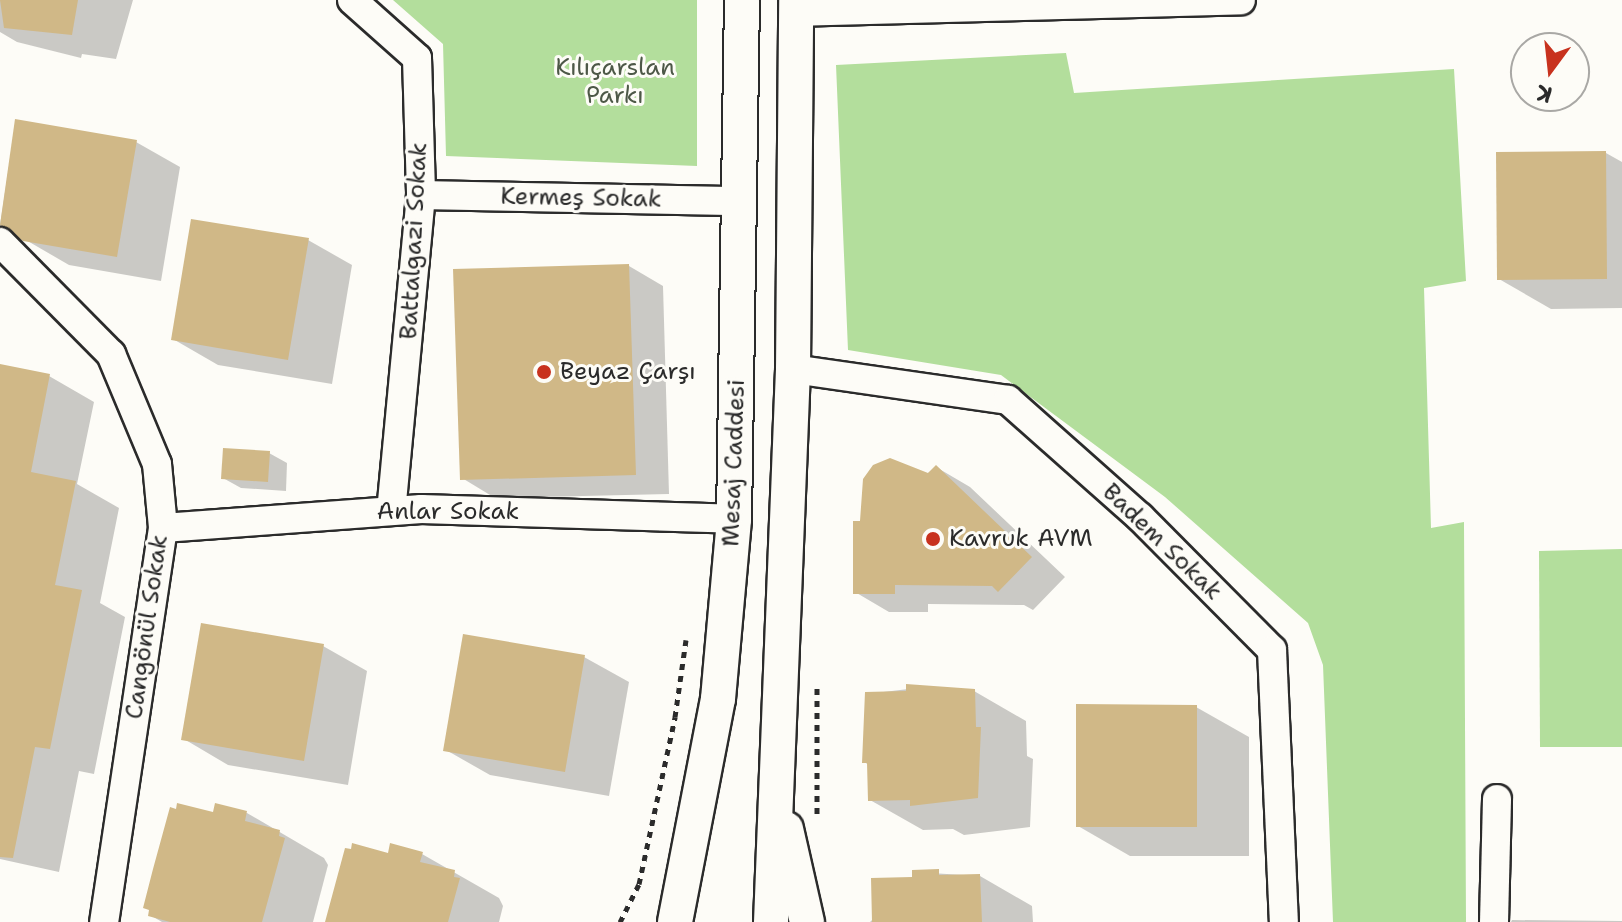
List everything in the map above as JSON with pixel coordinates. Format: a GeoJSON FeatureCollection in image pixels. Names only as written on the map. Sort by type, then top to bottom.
{"type":"FeatureCollection","features":[{"type":"Feature","properties":{"kind":"street","name":"Battalgazi Sokak"},"geometry":{"type":"LineString","coordinates":[[352,0],[417,58],[421,195],[391,511]]}},
{"type":"Feature","properties":{"kind":"street","name":"Mesaj Caddesi"},"geometry":{"type":"LineString","coordinates":[[675,922],[686,884],[718,699],[734,519],[742,0]]}},
{"type":"Feature","properties":{"kind":"street"},"geometry":{"type":"LineString","coordinates":[[771,922],[793,369],[796,6],[1241,0]]}},
{"type":"Feature","properties":{"kind":"street","name":"Kermeş Sokak"},"geometry":{"type":"LineString","coordinates":[[421,195],[741,201]]}},
{"type":"Feature","properties":{"kind":"street","name":"Cangönül Sokak"},"geometry":{"type":"LineString","coordinates":[[0,242],[111,354],[157,464],[163,528],[104,922]]}},
{"type":"Feature","properties":{"kind":"street","name":"Badem Sokak"},"geometry":{"type":"LineString","coordinates":[[793,369],[1008,400],[1140,517],[1272,650],[1284,922]]}},
{"type":"Feature","properties":{"kind":"street","name":"Anlar Sokak"},"geometry":{"type":"LineString","coordinates":[[163,528],[391,511],[734,519]]}},
{"type":"Feature","properties":{"kind":"street"},"geometry":{"type":"LineString","coordinates":[[777,791],[807,922]]}},
{"type":"Feature","properties":{"kind":"street"},"geometry":{"type":"LineString","coordinates":[[1494,922],[1497,799]]}},
{"type":"Feature","properties":{"kind":"street"},"geometry":{"type":"LineString","coordinates":[[660,922],[686,884]]}},
{"type":"Feature","properties":{"kind":"path"},"geometry":{"type":"LineString","coordinates":[[620,922],[639,884],[675,717],[689,622]]}},
{"type":"Feature","properties":{"kind":"green space","name":"Kılıçarslan Parkı"},"geometry":{"type":"Polygon","coordinates":[[[393,0],[697,0],[697,166],[446,156],[443,44],[393,0]]]}},
{"type":"Feature","properties":{"kind":"green space"},"geometry":{"type":"Polygon","coordinates":[[[1066,53],[1074,93],[1454,69],[1466,281],[1424,288],[1431,528],[1464,522],[1466,922],[1333,922],[1323,665],[1308,623],[1165,497],[1001,375],[848,350],[836,65],[1066,53]]]}},
{"type":"Feature","properties":{"kind":"green space"},"geometry":{"type":"Polygon","coordinates":[[[1622,549],[1622,747],[1540,747],[1539,551],[1622,549]]]}},
{"type":"Feature","properties":{"kind":"building"},"geometry":{"type":"Polygon","coordinates":[[[0,0],[78,0],[72,35],[4,28],[0,0]]]}},
{"type":"Feature","properties":{"kind":"building"},"geometry":{"type":"Polygon","coordinates":[[[15,119],[137,140],[117,257],[23,241],[0,225],[15,119]]]}},
{"type":"Feature","properties":{"kind":"building"},"geometry":{"type":"Polygon","coordinates":[[[1606,151],[1607,279],[1497,280],[1496,152],[1606,151]]]}},
{"type":"Feature","properties":{"kind":"building"},"geometry":{"type":"Polygon","coordinates":[[[191,219],[309,238],[288,360],[171,340],[191,219]]]}},
{"type":"Feature","properties":{"kind":"building","name":"Beyaz Çarşı"},"geometry":{"type":"Polygon","coordinates":[[[629,264],[636,475],[460,480],[453,269],[629,264]]]}},
{"type":"Feature","properties":{"kind":"building"},"geometry":{"type":"Polygon","coordinates":[[[0,364],[50,374],[31,472],[76,481],[55,585],[82,590],[50,749],[35,747],[13,858],[0,857],[0,364]]]}},
{"type":"Feature","properties":{"kind":"building"},"geometry":{"type":"Polygon","coordinates":[[[223,448],[270,451],[268,482],[221,479],[223,448]]]}},
{"type":"Feature","properties":{"kind":"building","name":"Kavruk AVM"},"geometry":{"type":"Polygon","coordinates":[[[890,458],[928,473],[936,465],[1032,557],[998,592],[992,586],[895,585],[895,594],[853,594],[853,521],[860,521],[863,479],[873,465],[890,458]]]}},
{"type":"Feature","properties":{"kind":"building"},"geometry":{"type":"Polygon","coordinates":[[[201,623],[324,644],[304,761],[181,740],[201,623]]]}},
{"type":"Feature","properties":{"kind":"building"},"geometry":{"type":"Polygon","coordinates":[[[463,634],[585,655],[565,772],[443,751],[463,634]]]}},
{"type":"Feature","properties":{"kind":"building"},"geometry":{"type":"Polygon","coordinates":[[[906,684],[975,689],[976,727],[981,727],[978,798],[910,806],[910,800],[868,801],[867,763],[862,763],[865,692],[906,691],[906,684]]]}},
{"type":"Feature","properties":{"kind":"building"},"geometry":{"type":"Polygon","coordinates":[[[1076,704],[1197,705],[1197,827],[1076,827],[1076,704]]]}},
{"type":"Feature","properties":{"kind":"building"},"geometry":{"type":"Polygon","coordinates":[[[177,803],[213,812],[215,803],[247,811],[245,821],[280,830],[279,836],[285,838],[262,922],[170,922],[148,916],[149,910],[143,908],[153,869],[170,807],[176,809],[177,803]]]}},
{"type":"Feature","properties":{"kind":"building"},"geometry":{"type":"Polygon","coordinates":[[[352,843],[388,853],[390,843],[423,852],[420,862],[455,870],[454,877],[460,878],[448,922],[325,922],[345,848],[351,849],[352,843]]]}},
{"type":"Feature","properties":{"kind":"building"},"geometry":{"type":"Polygon","coordinates":[[[939,869],[939,875],[980,874],[982,922],[872,922],[871,878],[912,877],[912,870],[939,869]]]}},
{"type":"Feature","properties":{"kind":"place","name":"Beyaz Çarşı"},"geometry":{"type":"Point","coordinates":[544,372]}},
{"type":"Feature","properties":{"kind":"place","name":"Kavruk AVM"},"geometry":{"type":"Point","coordinates":[933,539]}}]}
